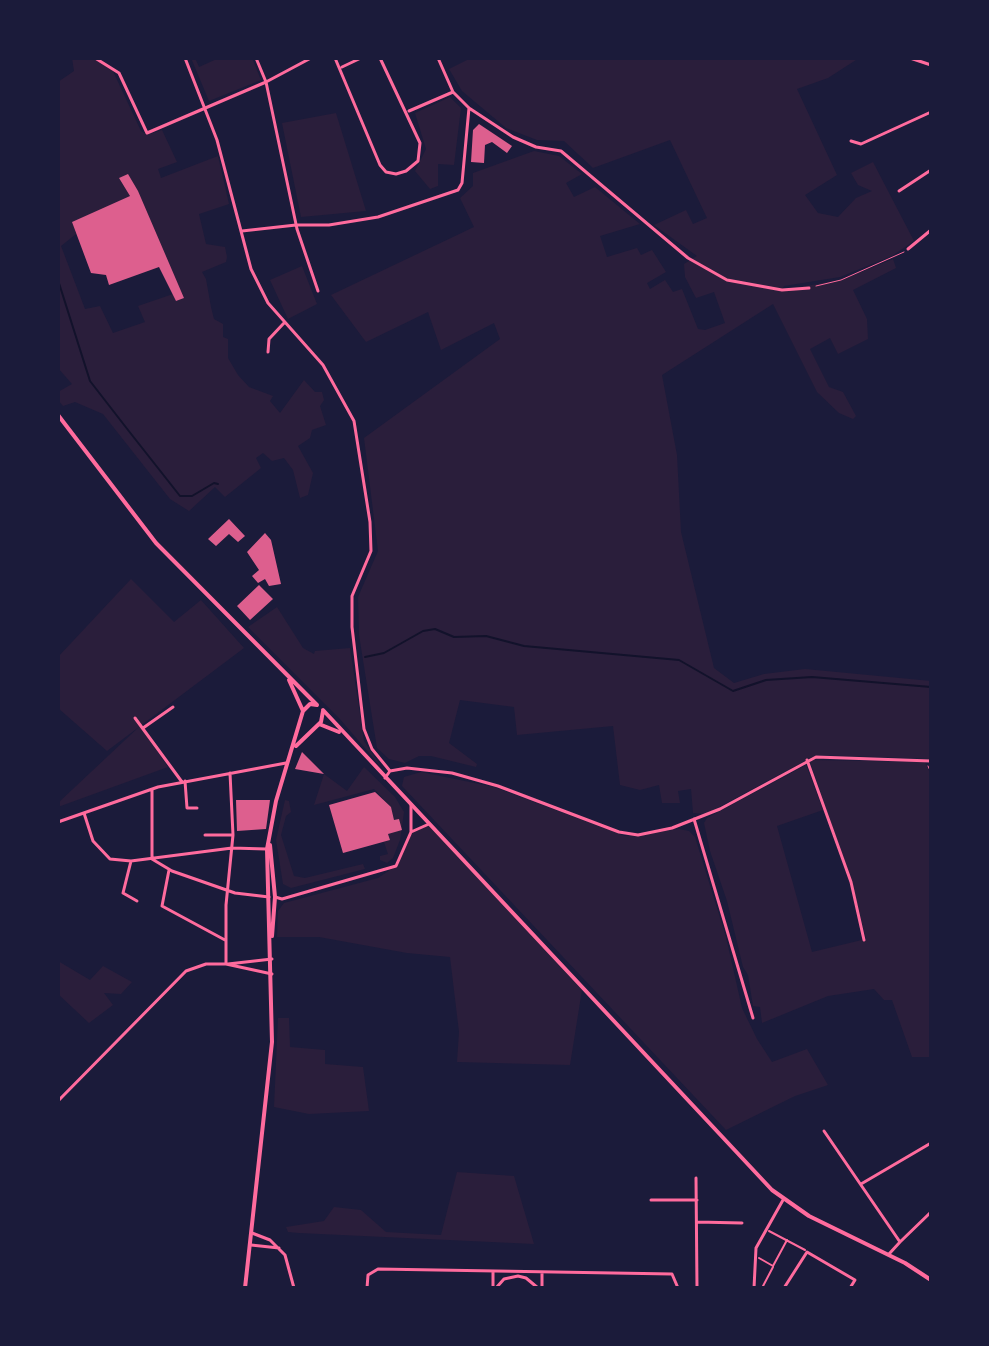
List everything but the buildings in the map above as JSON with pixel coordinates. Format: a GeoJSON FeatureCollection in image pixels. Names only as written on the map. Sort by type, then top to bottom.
{"type":"FeatureCollection","features":[{"type":"Feature","properties":{"kind":"main road"},"geometry":{"type":"LineString","coordinates":[[58,415],[156,543],[323,710],[752,1170],[783,1200],[889,1254],[931,1280]]}},
{"type":"Feature","properties":{"kind":"main road"},"geometry":{"type":"LineString","coordinates":[[288,678],[305,722],[344,735]]}},
{"type":"Feature","properties":{"kind":"main road"},"geometry":{"type":"LineString","coordinates":[[245,1288],[271,1059],[272,897],[268,846],[276,801],[303,713],[310,704],[317,705]]}},
{"type":"Feature","properties":{"kind":"main road"},"geometry":{"type":"LineString","coordinates":[[294,747],[317,725],[323,710]]}},
{"type":"Feature","properties":{"kind":"street"},"geometry":{"type":"LineString","coordinates":[[95,58],[119,73],[147,133],[266,82],[311,58]]}},
{"type":"Feature","properties":{"kind":"street"},"geometry":{"type":"LineString","coordinates":[[185,58],[217,140],[251,269],[268,303],[323,365],[354,421],[370,522],[371,551],[352,596],[352,627],[364,729],[372,749],[390,771]]}},
{"type":"Feature","properties":{"kind":"street"},"geometry":{"type":"LineString","coordinates":[[256,58],[266,82],[296,225],[318,291]]}},
{"type":"Feature","properties":{"kind":"street"},"geometry":{"type":"LineString","coordinates":[[335,58],[342,67],[380,165],[386,172],[406,171],[418,161],[420,143],[380,58]]}},
{"type":"Feature","properties":{"kind":"street"},"geometry":{"type":"LineString","coordinates":[[342,67],[361,58]]}},
{"type":"Feature","properties":{"kind":"street"},"geometry":{"type":"LineString","coordinates":[[438,58],[453,92],[469,108],[513,137],[536,147],[561,151],[688,258],[727,280],[782,290],[809,288]]}},
{"type":"Feature","properties":{"kind":"street"},"geometry":{"type":"LineString","coordinates":[[910,58],[931,65]]}},
{"type":"Feature","properties":{"kind":"street"},"geometry":{"type":"LineString","coordinates":[[408,112],[453,92]]}},
{"type":"Feature","properties":{"kind":"street"},"geometry":{"type":"LineString","coordinates":[[241,231],[329,225],[378,217],[458,190],[462,183],[469,108]]}},
{"type":"Feature","properties":{"kind":"street"},"geometry":{"type":"LineString","coordinates":[[851,141],[861,144],[931,112]]}},
{"type":"Feature","properties":{"kind":"street"},"geometry":{"type":"LineString","coordinates":[[899,191],[931,170]]}},
{"type":"Feature","properties":{"kind":"street"},"geometry":{"type":"LineString","coordinates":[[908,249],[931,230]]}},
{"type":"Feature","properties":{"kind":"street"},"geometry":{"type":"LineString","coordinates":[[268,352],[269,339],[284,323]]}},
{"type":"Feature","properties":{"kind":"street"},"geometry":{"type":"LineString","coordinates":[[143,728],[173,707]]}},
{"type":"Feature","properties":{"kind":"street"},"geometry":{"type":"LineString","coordinates":[[135,718],[183,782],[187,808],[197,808]]}},
{"type":"Feature","properties":{"kind":"street"},"geometry":{"type":"LineString","coordinates":[[385,778],[390,771],[407,768],[452,773],[498,786],[628,835],[672,828],[720,809],[807,760],[931,761]]}},
{"type":"Feature","properties":{"kind":"street"},"geometry":{"type":"LineString","coordinates":[[807,760],[851,882],[864,940]]}},
{"type":"Feature","properties":{"kind":"street"},"geometry":{"type":"LineString","coordinates":[[58,822],[152,789],[279,762],[288,763]]}},
{"type":"Feature","properties":{"kind":"street"},"geometry":{"type":"LineString","coordinates":[[226,964],[227,890],[233,835],[230,773]]}},
{"type":"Feature","properties":{"kind":"street"},"geometry":{"type":"LineString","coordinates":[[152,789],[152,859]]}},
{"type":"Feature","properties":{"kind":"street"},"geometry":{"type":"LineString","coordinates":[[152,859],[169,870],[227,890],[288,897],[396,866],[411,832],[411,803]]}},
{"type":"Feature","properties":{"kind":"street"},"geometry":{"type":"LineString","coordinates":[[84,813],[100,852],[110,859],[131,861],[268,846]]}},
{"type":"Feature","properties":{"kind":"street"},"geometry":{"type":"LineString","coordinates":[[694,819],[753,1018]]}},
{"type":"Feature","properties":{"kind":"street"},"geometry":{"type":"LineString","coordinates":[[411,832],[430,823]]}},
{"type":"Feature","properties":{"kind":"street"},"geometry":{"type":"LineString","coordinates":[[205,835],[233,835]]}},
{"type":"Feature","properties":{"kind":"street"},"geometry":{"type":"LineString","coordinates":[[131,861],[123,893],[137,901]]}},
{"type":"Feature","properties":{"kind":"street"},"geometry":{"type":"LineString","coordinates":[[169,870],[162,906],[226,940]]}},
{"type":"Feature","properties":{"kind":"street"},"geometry":{"type":"LineString","coordinates":[[58,1101],[186,971],[206,964],[272,959]]}},
{"type":"Feature","properties":{"kind":"street"},"geometry":{"type":"LineString","coordinates":[[226,964],[272,974]]}},
{"type":"Feature","properties":{"kind":"street"},"geometry":{"type":"LineString","coordinates":[[824,1131],[900,1242]]}},
{"type":"Feature","properties":{"kind":"street"},"geometry":{"type":"LineString","coordinates":[[861,1184],[931,1143]]}},
{"type":"Feature","properties":{"kind":"street"},"geometry":{"type":"LineString","coordinates":[[696,1178],[697,1288]]}},
{"type":"Feature","properties":{"kind":"street"},"geometry":{"type":"LineString","coordinates":[[651,1200],[697,1200]]}},
{"type":"Feature","properties":{"kind":"street"},"geometry":{"type":"LineString","coordinates":[[754,1288],[756,1248],[783,1200]]}},
{"type":"Feature","properties":{"kind":"street"},"geometry":{"type":"LineString","coordinates":[[889,1254],[931,1212]]}},
{"type":"Feature","properties":{"kind":"street"},"geometry":{"type":"LineString","coordinates":[[697,1222],[742,1223]]}},
{"type":"Feature","properties":{"kind":"street"},"geometry":{"type":"LineString","coordinates":[[769,1231],[805,1250]]}},
{"type":"Feature","properties":{"kind":"street"},"geometry":{"type":"LineString","coordinates":[[252,1233],[265,1237],[285,1255],[294,1288]]}},
{"type":"Feature","properties":{"kind":"street"},"geometry":{"type":"LineString","coordinates":[[762,1288],[787,1240]]}},
{"type":"Feature","properties":{"kind":"street"},"geometry":{"type":"LineString","coordinates":[[251,1245],[279,1248]]}},
{"type":"Feature","properties":{"kind":"street"},"geometry":{"type":"LineString","coordinates":[[784,1288],[807,1252],[855,1280],[850,1288]]}},
{"type":"Feature","properties":{"kind":"street"},"geometry":{"type":"LineString","coordinates":[[759,1258],[773,1266]]}},
{"type":"Feature","properties":{"kind":"street"},"geometry":{"type":"LineString","coordinates":[[367,1288],[368,1275],[378,1269],[518,1274],[672,1274],[678,1288]]}},
{"type":"Feature","properties":{"kind":"street"},"geometry":{"type":"LineString","coordinates":[[493,1271],[494,1288]]}},
{"type":"Feature","properties":{"kind":"street"},"geometry":{"type":"LineString","coordinates":[[494,1288],[504,1279],[518,1274],[540,1288],[542,1272]]}},
{"type":"Feature","properties":{"kind":"path"},"geometry":{"type":"LineString","coordinates":[[809,288],[869,269],[908,249]]}},
{"type":"Feature","properties":{"kind":"path"},"geometry":{"type":"LineString","coordinates":[[925,761],[931,773]]}},
{"type":"Feature","properties":{"kind":"shaded area"},"geometry":{"type":"Polygon","coordinates":[[[72,58],[90,58],[111,67],[141,131],[147,135],[162,130],[177,162],[158,169],[161,178],[218,156],[229,204],[199,214],[206,244],[225,247],[227,257],[226,262],[202,272],[214,319],[223,324],[223,337],[228,339],[228,358],[238,375],[249,387],[273,396],[270,401],[280,413],[304,380],[315,392],[322,392],[324,400],[320,406],[326,425],[312,430],[310,438],[298,446],[313,473],[308,495],[300,498],[293,470],[284,458],[272,461],[263,453],[256,458],[261,468],[225,497],[215,487],[189,511],[170,499],[103,414],[75,402],[63,406],[58,400],[58,392],[72,384],[58,368],[58,82],[74,71],[72,58]],[[128,175],[119,178],[130,196],[73,222],[76,234],[61,246],[85,309],[100,306],[113,333],[145,322],[138,306],[173,294],[176,301],[184,298],[128,175]]]}},
{"type":"Feature","properties":{"kind":"shaded area"},"geometry":{"type":"Polygon","coordinates":[[[191,58],[195,58],[199,67],[219,58],[252,58],[261,80],[209,101],[191,58]]]}},
{"type":"Feature","properties":{"kind":"shaded area"},"geometry":{"type":"Polygon","coordinates":[[[471,58],[859,58],[828,78],[797,89],[837,175],[805,195],[818,213],[838,217],[856,198],[872,191],[858,185],[851,173],[873,162],[914,241],[892,256],[840,277],[784,286],[782,290],[841,280],[893,259],[896,268],[853,290],[867,319],[868,339],[838,354],[830,338],[810,349],[829,387],[843,392],[856,416],[853,419],[839,413],[817,392],[773,304],[662,375],[677,455],[681,532],[714,668],[734,683],[764,674],[805,669],[931,681],[931,759],[816,755],[706,814],[693,813],[691,789],[678,791],[680,803],[662,803],[659,785],[640,790],[620,785],[613,726],[517,735],[514,707],[460,700],[449,743],[477,764],[476,767],[431,756],[419,756],[405,763],[389,759],[377,748],[359,635],[358,597],[378,551],[364,438],[500,339],[494,323],[441,350],[428,312],[366,342],[331,295],[474,227],[460,198],[473,186],[473,173],[534,151],[559,156],[582,174],[566,183],[574,197],[595,187],[640,224],[600,236],[607,257],[637,248],[641,255],[652,250],[666,272],[647,283],[650,289],[665,280],[673,292],[682,289],[698,329],[705,330],[725,323],[714,292],[696,298],[685,277],[684,264],[697,256],[654,225],[686,210],[693,224],[707,218],[670,140],[593,168],[564,141],[537,140],[506,128],[462,91],[449,69],[471,58]]]}},
{"type":"Feature","properties":{"kind":"shaded area"},"geometry":{"type":"Polygon","coordinates":[[[450,97],[461,108],[454,165],[438,164],[438,186],[430,189],[415,171],[426,149],[415,113],[450,97]]]}},
{"type":"Feature","properties":{"kind":"shaded area"},"geometry":{"type":"Polygon","coordinates":[[[336,113],[366,211],[301,217],[282,123],[336,113]]]}},
{"type":"Feature","properties":{"kind":"shaded area"},"geometry":{"type":"Polygon","coordinates":[[[302,266],[317,304],[288,319],[270,280],[302,266]]]}},
{"type":"Feature","properties":{"kind":"shaded area"},"geometry":{"type":"Polygon","coordinates":[[[131,579],[174,622],[201,600],[244,648],[107,751],[58,708],[58,657],[131,579]]]}},
{"type":"Feature","properties":{"kind":"shaded area"},"geometry":{"type":"Polygon","coordinates":[[[277,607],[303,648],[314,654],[315,651],[350,648],[364,741],[382,768],[339,718],[248,627],[277,607]]]}},
{"type":"Feature","properties":{"kind":"shaded area"},"geometry":{"type":"Polygon","coordinates":[[[140,726],[168,767],[58,807],[58,803],[140,726]]]}},
{"type":"Feature","properties":{"kind":"shaded area"},"geometry":{"type":"Polygon","coordinates":[[[810,762],[925,762],[931,775],[931,1057],[912,1057],[892,1000],[884,1000],[874,989],[828,996],[762,1023],[760,1007],[753,1006],[748,975],[743,967],[727,901],[710,851],[704,823],[707,818],[806,765],[823,810],[777,826],[812,952],[866,939],[852,883],[810,762]]]}},
{"type":"Feature","properties":{"kind":"shaded area"},"geometry":{"type":"Polygon","coordinates":[[[364,767],[395,797],[404,812],[400,840],[393,858],[387,863],[380,860],[380,856],[388,854],[384,842],[389,840],[388,834],[394,820],[391,807],[374,789],[314,805],[324,774],[347,791],[364,767]]]}},
{"type":"Feature","properties":{"kind":"shaded area"},"geometry":{"type":"Polygon","coordinates":[[[421,772],[494,787],[625,836],[679,829],[689,831],[695,837],[726,937],[742,1008],[757,1039],[772,1062],[807,1049],[828,1085],[795,1096],[726,1130],[402,786],[404,777],[421,772]]]}},
{"type":"Feature","properties":{"kind":"shaded area"},"geometry":{"type":"Polygon","coordinates":[[[285,800],[289,801],[291,812],[286,816],[281,835],[294,876],[305,878],[363,864],[365,869],[291,888],[283,884],[276,840],[285,800]]]}},
{"type":"Feature","properties":{"kind":"shaded area"},"geometry":{"type":"Polygon","coordinates":[[[429,825],[582,990],[570,1065],[457,1062],[459,1032],[450,957],[407,953],[319,937],[277,937],[278,911],[284,903],[378,878],[396,866],[411,832],[429,825]]]}},
{"type":"Feature","properties":{"kind":"shaded area"},"geometry":{"type":"Polygon","coordinates":[[[58,961],[90,980],[103,966],[132,982],[121,994],[104,993],[113,1005],[89,1023],[58,994],[58,961]]]}},
{"type":"Feature","properties":{"kind":"shaded area"},"geometry":{"type":"Polygon","coordinates":[[[278,1018],[289,1018],[290,1047],[325,1050],[325,1064],[363,1067],[369,1111],[309,1114],[274,1107],[278,1018]]]}},
{"type":"Feature","properties":{"kind":"shaded area"},"geometry":{"type":"Polygon","coordinates":[[[457,1172],[514,1176],[534,1244],[299,1233],[288,1232],[286,1227],[324,1221],[334,1207],[361,1210],[386,1232],[441,1235],[457,1172]]]}},
{"type":"Feature","properties":{"kind":"waterway"},"geometry":{"type":"LineString","coordinates":[[58,280],[90,381],[128,430],[180,496],[192,496],[214,483],[218,484]]}},
{"type":"Feature","properties":{"kind":"waterway"},"geometry":{"type":"LineString","coordinates":[[365,657],[384,653],[423,631],[435,629],[454,637],[486,636],[524,646],[679,660],[733,691],[766,680],[812,677],[931,687]]}}]}
